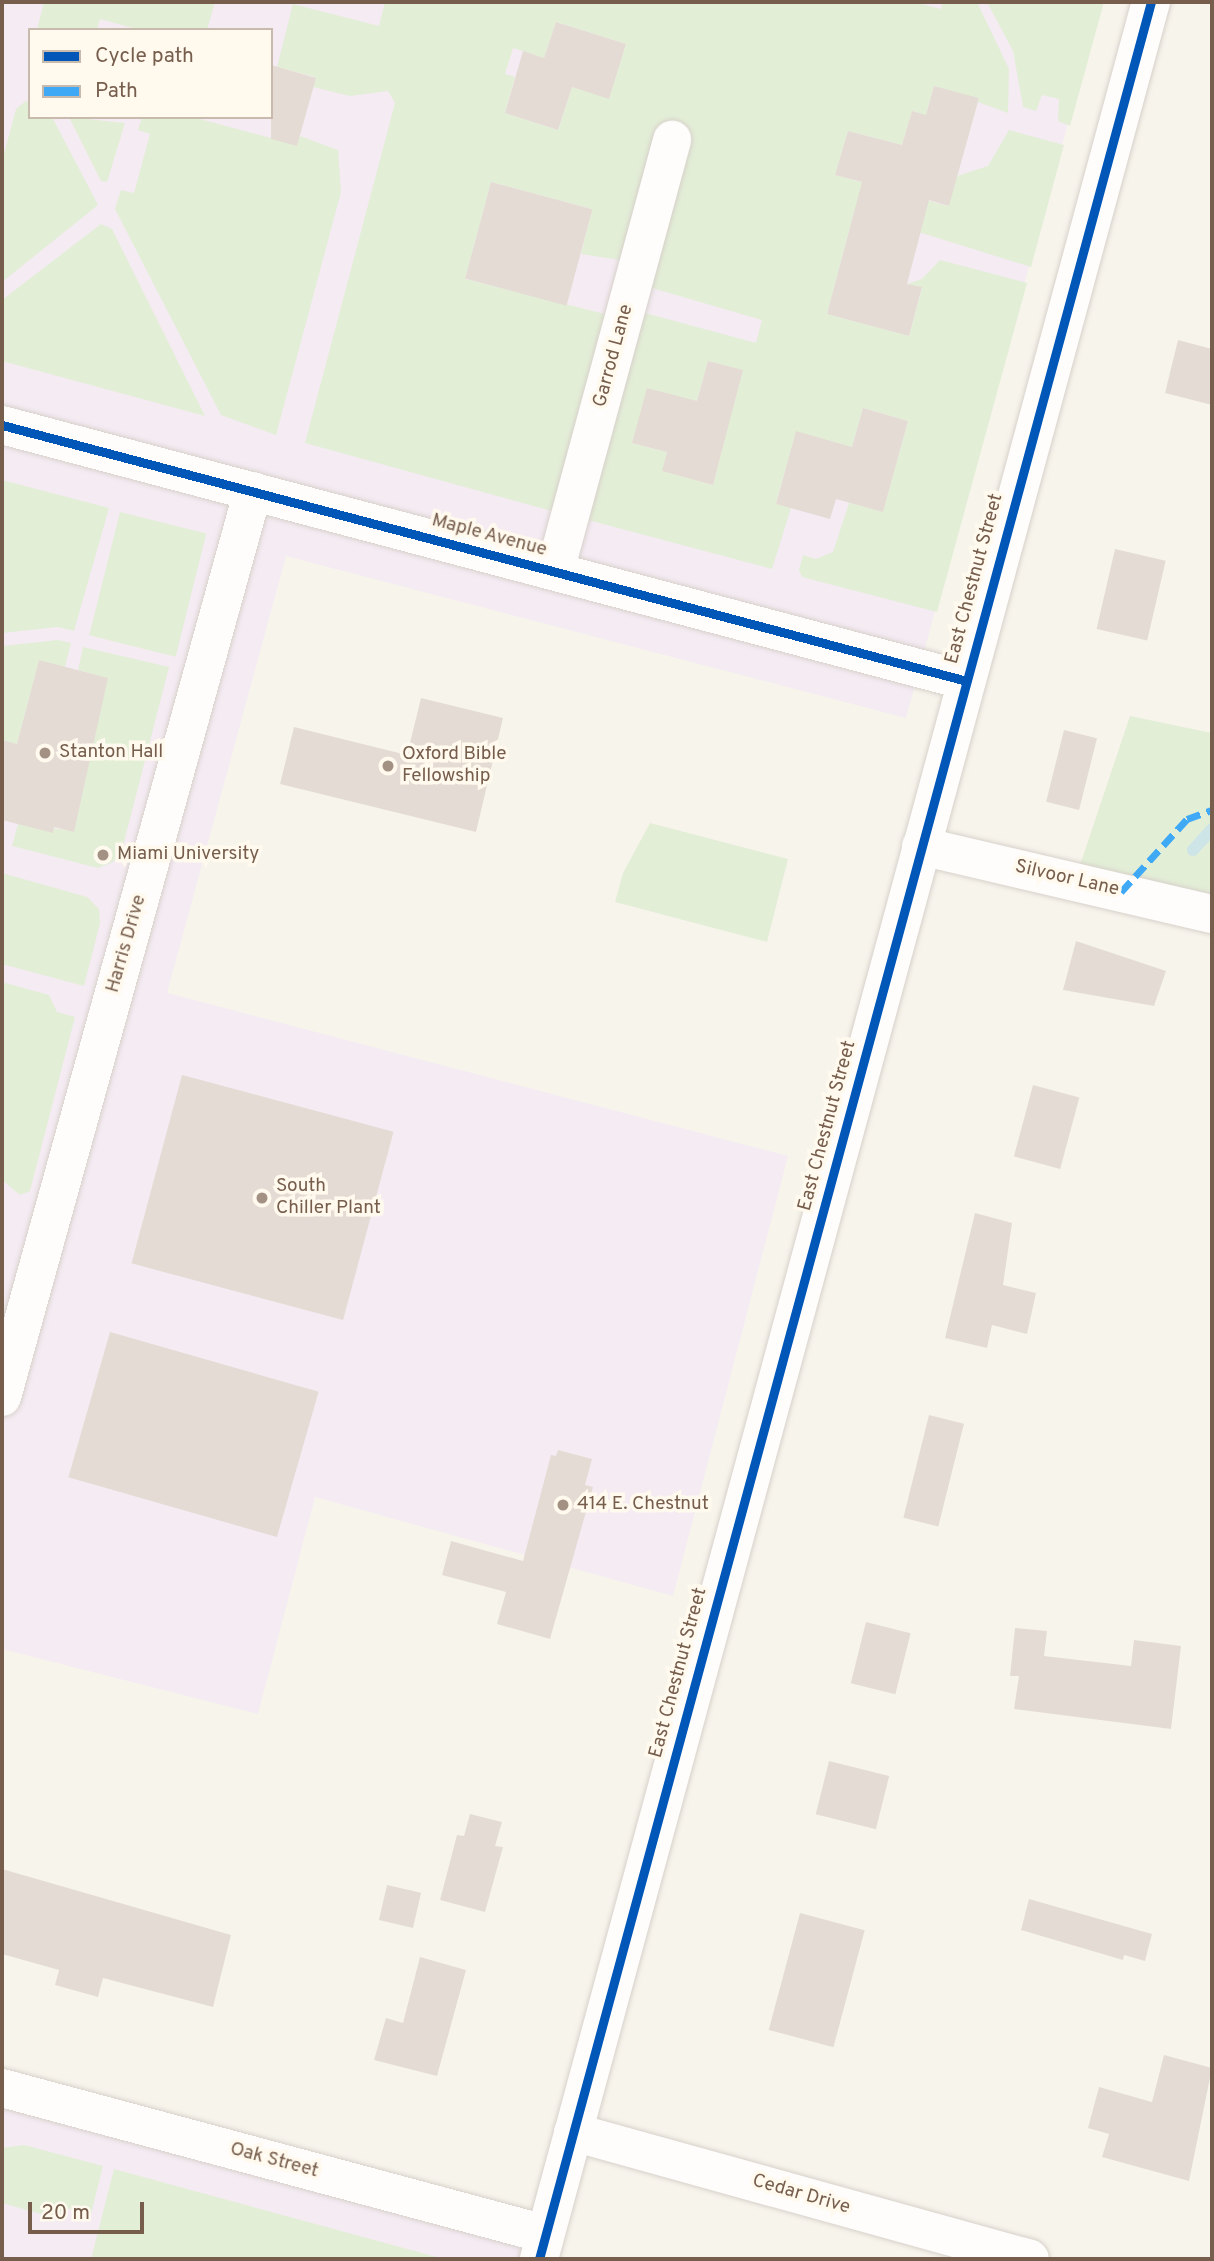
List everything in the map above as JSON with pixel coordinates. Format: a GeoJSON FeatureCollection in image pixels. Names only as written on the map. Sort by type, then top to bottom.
{"type":"FeatureCollection","features":[{"type":"Feature","properties":{"kind":"street","name":"East Chestnut Street"},"geometry":{"type":"LineString","coordinates":[[542,2247],[1152,2]]}},
{"type":"Feature","properties":{"kind":"street","name":"Garrod Lane"},"geometry":{"type":"LineString","coordinates":[[555,571],[672,140]]}},
{"type":"Feature","properties":{"kind":"street","name":"Maple Avenue"},"geometry":{"type":"LineString","coordinates":[[2,425],[967,681]]}},
{"type":"Feature","properties":{"kind":"street","name":"Harris Drive"},"geometry":{"type":"LineString","coordinates":[[2,1396],[253,491]]}},
{"type":"Feature","properties":{"kind":"street","name":"Silvoor Lane"},"geometry":{"type":"LineString","coordinates":[[921,846],[1212,914]]}},
{"type":"Feature","properties":{"kind":"street","name":"Oak Street"},"geometry":{"type":"LineString","coordinates":[[2,2088],[542,2247]]}},
{"type":"Feature","properties":{"kind":"street","name":"Cedar Drive"},"geometry":{"type":"LineString","coordinates":[[573,2132],[1030,2259]]}},
{"type":"Feature","properties":{"kind":"shaded area","name":"Miami University"},"geometry":{"type":"Polygon","coordinates":[[[2,2],[1101,2],[906,718],[286,556],[167,993],[788,1156],[673,1596],[315,1497],[258,1714],[2,1649],[2,2]]]}},
{"type":"Feature","properties":{"kind":"shaded area"},"geometry":{"type":"Polygon","coordinates":[[[2,2089],[545,2234],[539,2259],[2,2259],[2,2089]]]}},
{"type":"Feature","properties":{"kind":"green space"},"geometry":{"type":"Polygon","coordinates":[[[44,2],[215,2],[208,28],[133,28],[100,19],[98,28],[38,28],[44,2]]]}},
{"type":"Feature","properties":{"kind":"green space"},"geometry":{"type":"Polygon","coordinates":[[[385,2],[914,2],[941,9],[943,2],[977,2],[1009,69],[1008,113],[934,86],[926,115],[912,111],[902,145],[848,131],[835,175],[948,206],[957,176],[988,166],[1009,130],[1064,145],[1031,267],[854,212],[827,314],[909,336],[922,288],[907,284],[922,279],[940,260],[1027,283],[937,612],[802,577],[799,570],[803,555],[816,559],[833,552],[849,503],[883,511],[908,421],[863,408],[852,447],[796,432],[776,503],[791,508],[772,569],[588,520],[645,313],[756,343],[762,320],[652,288],[690,137],[620,260],[581,254],[592,209],[491,182],[465,279],[605,314],[552,511],[305,443],[395,103],[388,91],[350,96],[313,87],[315,77],[277,67],[293,4],[379,26],[385,2]],[[556,22],[544,58],[513,48],[505,74],[515,77],[505,113],[558,130],[572,87],[609,98],[626,44],[556,22]],[[708,361],[697,401],[632,443],[667,452],[663,471],[713,485],[742,370],[708,361]]]}},
{"type":"Feature","properties":{"kind":"green space"},"geometry":{"type":"Polygon","coordinates":[[[987,2],[1104,2],[1070,126],[1058,121],[1059,99],[1042,95],[1036,111],[1023,107],[1013,51],[987,2]]]}},
{"type":"Feature","properties":{"kind":"green space"},"geometry":{"type":"Polygon","coordinates":[[[27,100],[28,119],[53,119],[98,205],[2,282],[2,161],[16,109],[27,100]]]}},
{"type":"Feature","properties":{"kind":"green space"},"geometry":{"type":"Polygon","coordinates":[[[70,119],[125,123],[107,182],[101,181],[70,119]]]}},
{"type":"Feature","properties":{"kind":"green space"},"geometry":{"type":"Polygon","coordinates":[[[141,119],[200,119],[297,145],[300,136],[338,150],[341,192],[276,435],[221,415],[115,209],[121,190],[134,193],[150,134],[138,130],[141,119]]]}},
{"type":"Feature","properties":{"kind":"green space"},"geometry":{"type":"Polygon","coordinates":[[[101,224],[112,229],[205,416],[2,361],[2,300],[101,224]]]}},
{"type":"Feature","properties":{"kind":"green space"},"geometry":{"type":"Polygon","coordinates":[[[2,480],[109,508],[74,631],[58,627],[2,633],[2,480]]]}},
{"type":"Feature","properties":{"kind":"green space"},"geometry":{"type":"Polygon","coordinates":[[[120,512],[206,534],[176,657],[89,635],[120,512]]]}},
{"type":"Feature","properties":{"kind":"green space"},"geometry":{"type":"Polygon","coordinates":[[[58,640],[71,643],[65,667],[39,661],[17,744],[2,740],[2,646],[58,640]]]}},
{"type":"Feature","properties":{"kind":"green space"},"geometry":{"type":"Polygon","coordinates":[[[83,647],[169,667],[123,846],[113,862],[98,868],[12,846],[18,824],[74,831],[107,678],[78,670],[83,647]]]}},
{"type":"Feature","properties":{"kind":"green space"},"geometry":{"type":"Polygon","coordinates":[[[1130,716],[1212,733],[1212,894],[1080,865],[1130,716]]]}},
{"type":"Feature","properties":{"kind":"green space"},"geometry":{"type":"Polygon","coordinates":[[[650,823],[788,859],[767,942],[615,902],[623,873],[650,823]]]}},
{"type":"Feature","properties":{"kind":"green space"},"geometry":{"type":"Polygon","coordinates":[[[2,873],[87,897],[99,909],[100,923],[84,986],[2,964],[2,873]]]}},
{"type":"Feature","properties":{"kind":"green space"},"geometry":{"type":"Polygon","coordinates":[[[2,982],[49,995],[57,1012],[75,1017],[30,1191],[20,1195],[2,1180],[2,982]]]}},
{"type":"Feature","properties":{"kind":"green space"},"geometry":{"type":"Polygon","coordinates":[[[24,2145],[103,2166],[91,2214],[62,2207],[59,2219],[2,2203],[2,2148],[24,2145]]]}},
{"type":"Feature","properties":{"kind":"green space"},"geometry":{"type":"Polygon","coordinates":[[[114,2169],[444,2259],[91,2259],[114,2169]]]}},
{"type":"Feature","properties":{"kind":"building"},"geometry":{"type":"Polygon","coordinates":[[[556,22],[626,44],[609,99],[572,87],[558,130],[505,113],[523,51],[544,58],[556,22]]]}},
{"type":"Feature","properties":{"kind":"building"},"geometry":{"type":"Polygon","coordinates":[[[273,66],[316,78],[297,146],[271,139],[273,66]]]}},
{"type":"Feature","properties":{"kind":"building"},"geometry":{"type":"Polygon","coordinates":[[[934,86],[979,98],[949,206],[929,200],[907,284],[922,287],[909,336],[827,314],[862,182],[835,175],[848,131],[902,145],[912,111],[926,115],[934,86]]]}},
{"type":"Feature","properties":{"kind":"building"},"geometry":{"type":"Polygon","coordinates":[[[491,182],[592,209],[567,306],[465,279],[491,182]]]}},
{"type":"Feature","properties":{"kind":"building"},"geometry":{"type":"Polygon","coordinates":[[[1178,340],[1212,349],[1212,405],[1165,393],[1178,340]]]}},
{"type":"Feature","properties":{"kind":"building"},"geometry":{"type":"Polygon","coordinates":[[[708,361],[743,370],[713,485],[662,471],[667,452],[632,443],[647,388],[697,401],[708,361]]]}},
{"type":"Feature","properties":{"kind":"building"},"geometry":{"type":"Polygon","coordinates":[[[863,408],[908,421],[883,512],[836,499],[830,519],[776,504],[796,431],[852,447],[863,408]]]}},
{"type":"Feature","properties":{"kind":"building"},"geometry":{"type":"Polygon","coordinates":[[[1115,549],[1166,561],[1147,641],[1097,629],[1115,549]]]}},
{"type":"Feature","properties":{"kind":"building","name":"Stanton Hall"},"geometry":{"type":"Polygon","coordinates":[[[39,660],[108,678],[74,832],[54,827],[53,833],[2,820],[2,740],[17,744],[39,660]]]}},
{"type":"Feature","properties":{"kind":"building","name":"Oxford Bible Fellowship"},"geometry":{"type":"Polygon","coordinates":[[[421,698],[503,718],[476,832],[280,784],[294,727],[407,755],[421,698]]]}},
{"type":"Feature","properties":{"kind":"building"},"geometry":{"type":"Polygon","coordinates":[[[1064,730],[1097,738],[1079,810],[1046,802],[1064,730]]]}},
{"type":"Feature","properties":{"kind":"building"},"geometry":{"type":"Polygon","coordinates":[[[1076,941],[1166,971],[1154,1006],[1063,990],[1076,941]]]}},
{"type":"Feature","properties":{"kind":"building","name":"South Chiller Plant"},"geometry":{"type":"Polygon","coordinates":[[[182,1075],[394,1132],[343,1320],[132,1263],[182,1075]]]}},
{"type":"Feature","properties":{"kind":"building"},"geometry":{"type":"Polygon","coordinates":[[[1033,1085],[1079,1097],[1060,1169],[1014,1156],[1033,1085]]]}},
{"type":"Feature","properties":{"kind":"building"},"geometry":{"type":"Polygon","coordinates":[[[975,1213],[1012,1223],[1003,1285],[1036,1293],[1027,1334],[992,1325],[987,1348],[945,1338],[975,1213]]]}},
{"type":"Feature","properties":{"kind":"building"},"geometry":{"type":"Polygon","coordinates":[[[110,1332],[319,1392],[277,1537],[68,1477],[110,1332]]]}},
{"type":"Feature","properties":{"kind":"building"},"geometry":{"type":"Polygon","coordinates":[[[929,1415],[964,1424],[938,1527],[903,1518],[929,1415]]]}},
{"type":"Feature","properties":{"kind":"building"},"geometry":{"type":"Polygon","coordinates":[[[558,1450],[592,1459],[585,1485],[593,1487],[550,1639],[497,1624],[506,1592],[442,1575],[451,1541],[523,1561],[551,1455],[556,1456],[558,1450]]]}},
{"type":"Feature","properties":{"kind":"building"},"geometry":{"type":"Polygon","coordinates":[[[866,1622],[911,1633],[895,1694],[851,1683],[866,1622]]]}},
{"type":"Feature","properties":{"kind":"building"},"geometry":{"type":"Polygon","coordinates":[[[1015,1628],[1047,1631],[1044,1656],[1131,1666],[1134,1640],[1181,1646],[1171,1729],[1014,1709],[1019,1676],[1010,1676],[1015,1628]]]}},
{"type":"Feature","properties":{"kind":"building"},"geometry":{"type":"Polygon","coordinates":[[[829,1761],[889,1776],[876,1829],[816,1814],[829,1761]]]}},
{"type":"Feature","properties":{"kind":"building"},"geometry":{"type":"Polygon","coordinates":[[[470,1814],[502,1822],[495,1846],[503,1847],[485,1912],[440,1900],[457,1835],[464,1836],[470,1814]]]}},
{"type":"Feature","properties":{"kind":"building"},"geometry":{"type":"Polygon","coordinates":[[[2,1869],[231,1935],[213,2007],[103,1978],[98,1997],[55,1985],[59,1970],[2,1954],[2,1869]]]}},
{"type":"Feature","properties":{"kind":"building"},"geometry":{"type":"Polygon","coordinates":[[[387,1885],[421,1893],[413,1928],[379,1920],[387,1885]]]}},
{"type":"Feature","properties":{"kind":"building"},"geometry":{"type":"Polygon","coordinates":[[[1029,1899],[1152,1934],[1145,1961],[1124,1955],[1123,1960],[1021,1930],[1029,1899]]]}},
{"type":"Feature","properties":{"kind":"building"},"geometry":{"type":"Polygon","coordinates":[[[800,1913],[865,1930],[833,2047],[769,2030],[800,1913]]]}},
{"type":"Feature","properties":{"kind":"building"},"geometry":{"type":"Polygon","coordinates":[[[420,1957],[466,1970],[437,2076],[374,2060],[386,2018],[403,2023],[420,1957]]]}},
{"type":"Feature","properties":{"kind":"building"},"geometry":{"type":"Polygon","coordinates":[[[1164,2055],[1212,2068],[1189,2181],[1102,2157],[1109,2134],[1088,2128],[1099,2087],[1152,2102],[1164,2055]]]}},
{"type":"Feature","properties":{"kind":"waterway"},"geometry":{"type":"LineString","coordinates":[[1193,850],[1212,829]]}},
{"type":"Feature","properties":{"kind":"marked path"},"geometry":{"type":"LineString","coordinates":[[1121,892],[1187,819],[1212,810]]}},
{"type":"Feature","properties":{"kind":"cycle path"},"geometry":{"type":"LineString","coordinates":[[539,2259],[1151,2]]}},
{"type":"Feature","properties":{"kind":"cycle path"},"geometry":{"type":"LineString","coordinates":[[2,425],[967,681]]}},
{"type":"Feature","properties":{"kind":"place","name":"Stanton Hall"},"geometry":{"type":"Point","coordinates":[45,753]}},
{"type":"Feature","properties":{"kind":"place","name":"Oxford Bible Fellowship"},"geometry":{"type":"Point","coordinates":[388,766]}},
{"type":"Feature","properties":{"kind":"place","name":"Miami University"},"geometry":{"type":"Point","coordinates":[103,855]}},
{"type":"Feature","properties":{"kind":"place","name":"South Chiller Plant"},"geometry":{"type":"Point","coordinates":[262,1198]}},
{"type":"Feature","properties":{"kind":"place","name":"414 E. Chestnut"},"geometry":{"type":"Point","coordinates":[563,1505]}}]}
